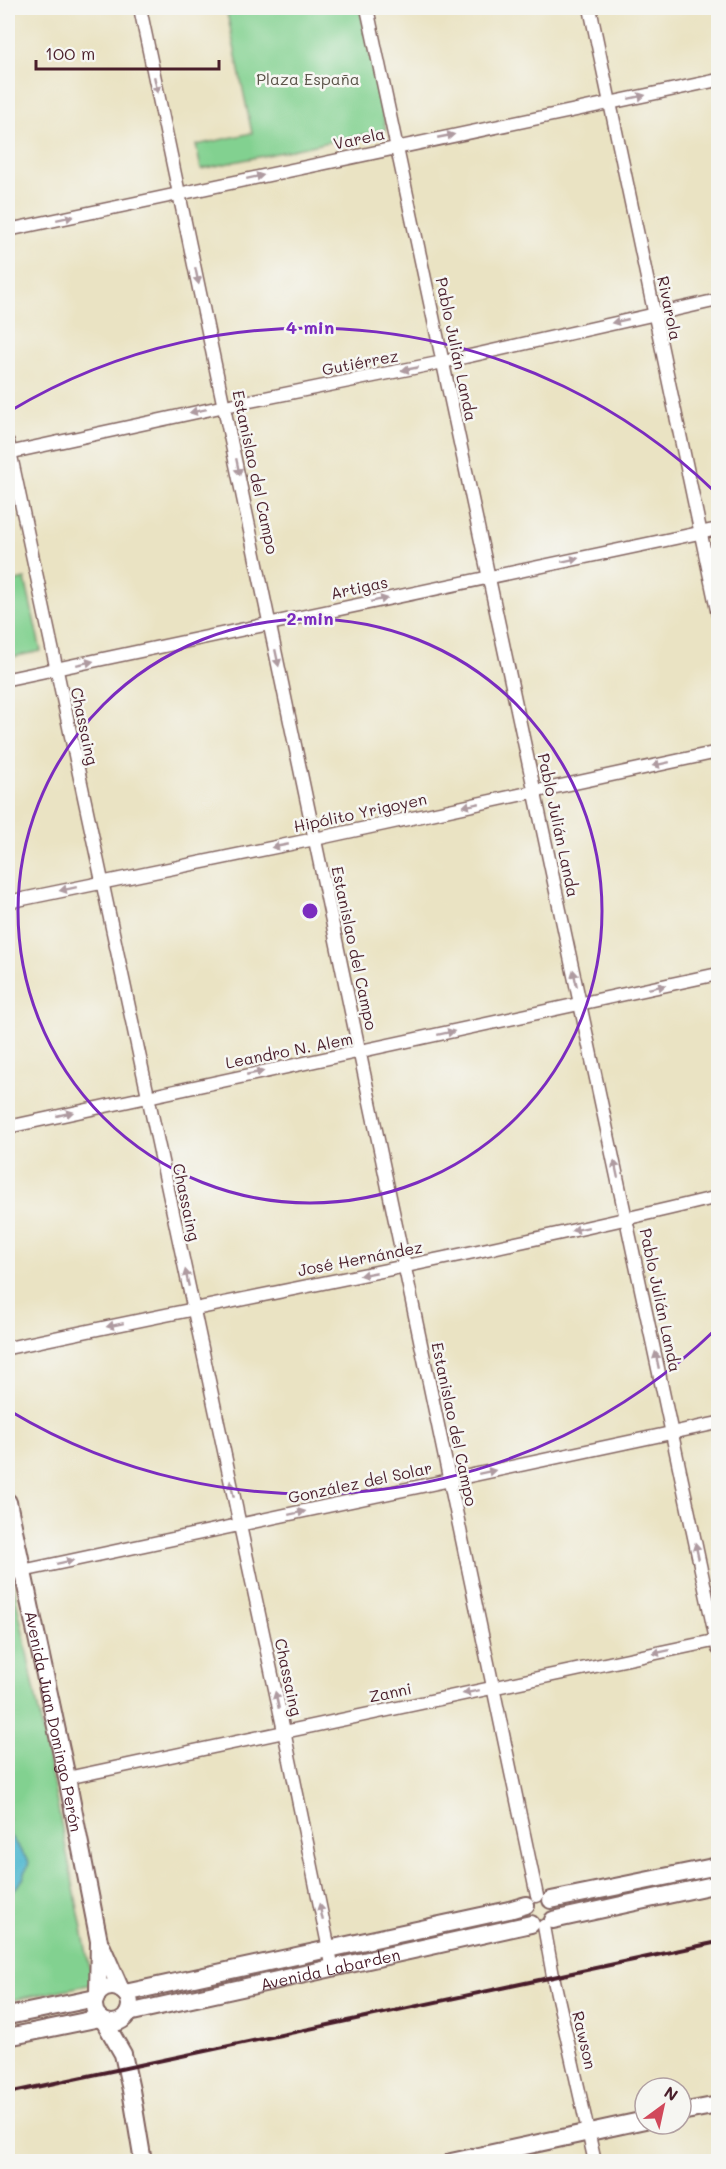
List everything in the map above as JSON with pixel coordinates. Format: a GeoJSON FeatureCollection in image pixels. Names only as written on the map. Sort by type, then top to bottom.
{"type":"FeatureCollection","features":[{"type":"Feature","properties":{"kind":"main road","name":"Avenida Juan Domingo Perón"},"geometry":{"type":"LineString","coordinates":[[8,1502],[15,1572],[67,1778],[99,1941],[97,1996]]}},
{"type":"Feature","properties":{"kind":"main road","name":"Avenida Labarden"},"geometry":{"type":"LineString","coordinates":[[123,1991],[509,1910],[538,1900],[718,1866]]}},
{"type":"Feature","properties":{"kind":"main road","name":"Avenida Labarden"},"geometry":{"type":"LineString","coordinates":[[126,2015],[718,1884]]}},
{"type":"Feature","properties":{"kind":"main road"},"geometry":{"type":"LineString","coordinates":[[538,1900],[556,1910],[543,1923],[525,1916],[538,1900]]}},
{"type":"Feature","properties":{"kind":"main road","name":"Avenida Juan Domingo Perón"},"geometry":{"type":"LineString","coordinates":[[99,1941],[123,1991]]}},
{"type":"Feature","properties":{"kind":"main road"},"geometry":{"type":"LineString","coordinates":[[8,2016],[97,1996],[109,1988],[123,1991],[129,2001],[123,2054],[143,2162]]}},
{"type":"Feature","properties":{"kind":"main road"},"geometry":{"type":"LineString","coordinates":[[97,1996],[95,2010],[123,2054]]}},
{"type":"Feature","properties":{"kind":"main road"},"geometry":{"type":"LineString","coordinates":[[8,2037],[102,2020],[116,2022],[126,2015]]}},
{"type":"Feature","properties":{"kind":"main road"},"geometry":{"type":"LineString","coordinates":[[693,2110],[718,2105]]}},
{"type":"Feature","properties":{"kind":"main road"},"geometry":{"type":"LineString","coordinates":[[451,2162],[633,2123]]}},
{"type":"Feature","properties":{"kind":"street","name":"Estanislao del Campo"},"geometry":{"type":"LineString","coordinates":[[140,8],[538,1900]]}},
{"type":"Feature","properties":{"kind":"street","name":"Pablo Julián Landa"},"geometry":{"type":"LineString","coordinates":[[367,8],[718,1643]]}},
{"type":"Feature","properties":{"kind":"street","name":"Rivarola"},"geometry":{"type":"LineString","coordinates":[[590,8],[718,615]]}},
{"type":"Feature","properties":{"kind":"street","name":"Varela"},"geometry":{"type":"LineString","coordinates":[[8,230],[718,80]]}},
{"type":"Feature","properties":{"kind":"street","name":"Gutiérrez"},"geometry":{"type":"LineString","coordinates":[[8,449],[443,362],[718,300]]}},
{"type":"Feature","properties":{"kind":"street","name":"Chassaing"},"geometry":{"type":"LineString","coordinates":[[8,449],[284,1731],[333,1969]]}},
{"type":"Feature","properties":{"kind":"street","name":"Artigas"},"geometry":{"type":"LineString","coordinates":[[8,679],[718,529]]}},
{"type":"Feature","properties":{"kind":"street","name":"Hipólito Yrigoyen"},"geometry":{"type":"LineString","coordinates":[[8,902],[315,839],[718,752]]}},
{"type":"Feature","properties":{"kind":"street","name":"Leandro N. Alem"},"geometry":{"type":"LineString","coordinates":[[8,1127],[147,1095],[360,1052],[718,974]]}},
{"type":"Feature","properties":{"kind":"street","name":"José Hernández"},"geometry":{"type":"LineString","coordinates":[[8,1348],[627,1220],[718,1197]]}},
{"type":"Feature","properties":{"kind":"street","name":"González del Solar"},"geometry":{"type":"LineString","coordinates":[[15,1572],[718,1423]]}},
{"type":"Feature","properties":{"kind":"street","name":"Zanni"},"geometry":{"type":"LineString","coordinates":[[67,1778],[284,1731],[718,1643]]}},
{"type":"Feature","properties":{"kind":"street","name":"Rawson"},"geometry":{"type":"LineString","coordinates":[[543,1923],[595,2162]]}},
{"type":"Feature","properties":{"kind":"green space","name":"Plaza España"},"geometry":{"type":"Polygon","coordinates":[[[226,8],[360,8],[386,130],[201,169],[196,145],[252,133],[226,8]]]}},
{"type":"Feature","properties":{"kind":"green space"},"geometry":{"type":"Polygon","coordinates":[[[25,579],[41,651],[8,658],[8,583],[25,579]]]}},
{"type":"Feature","properties":{"kind":"green space"},"geometry":{"type":"Polygon","coordinates":[[[12,1577],[93,1984],[8,2001],[8,1578],[12,1577]]]}},
{"type":"Feature","properties":{"kind":"water"},"geometry":{"type":"Polygon","coordinates":[[[8,1833],[29,1862],[23,1879],[8,1897],[8,1833]]]}},
{"type":"Feature","properties":{"kind":"railway"},"geometry":{"type":"LineString","coordinates":[[8,2093],[718,1942]]}}]}
